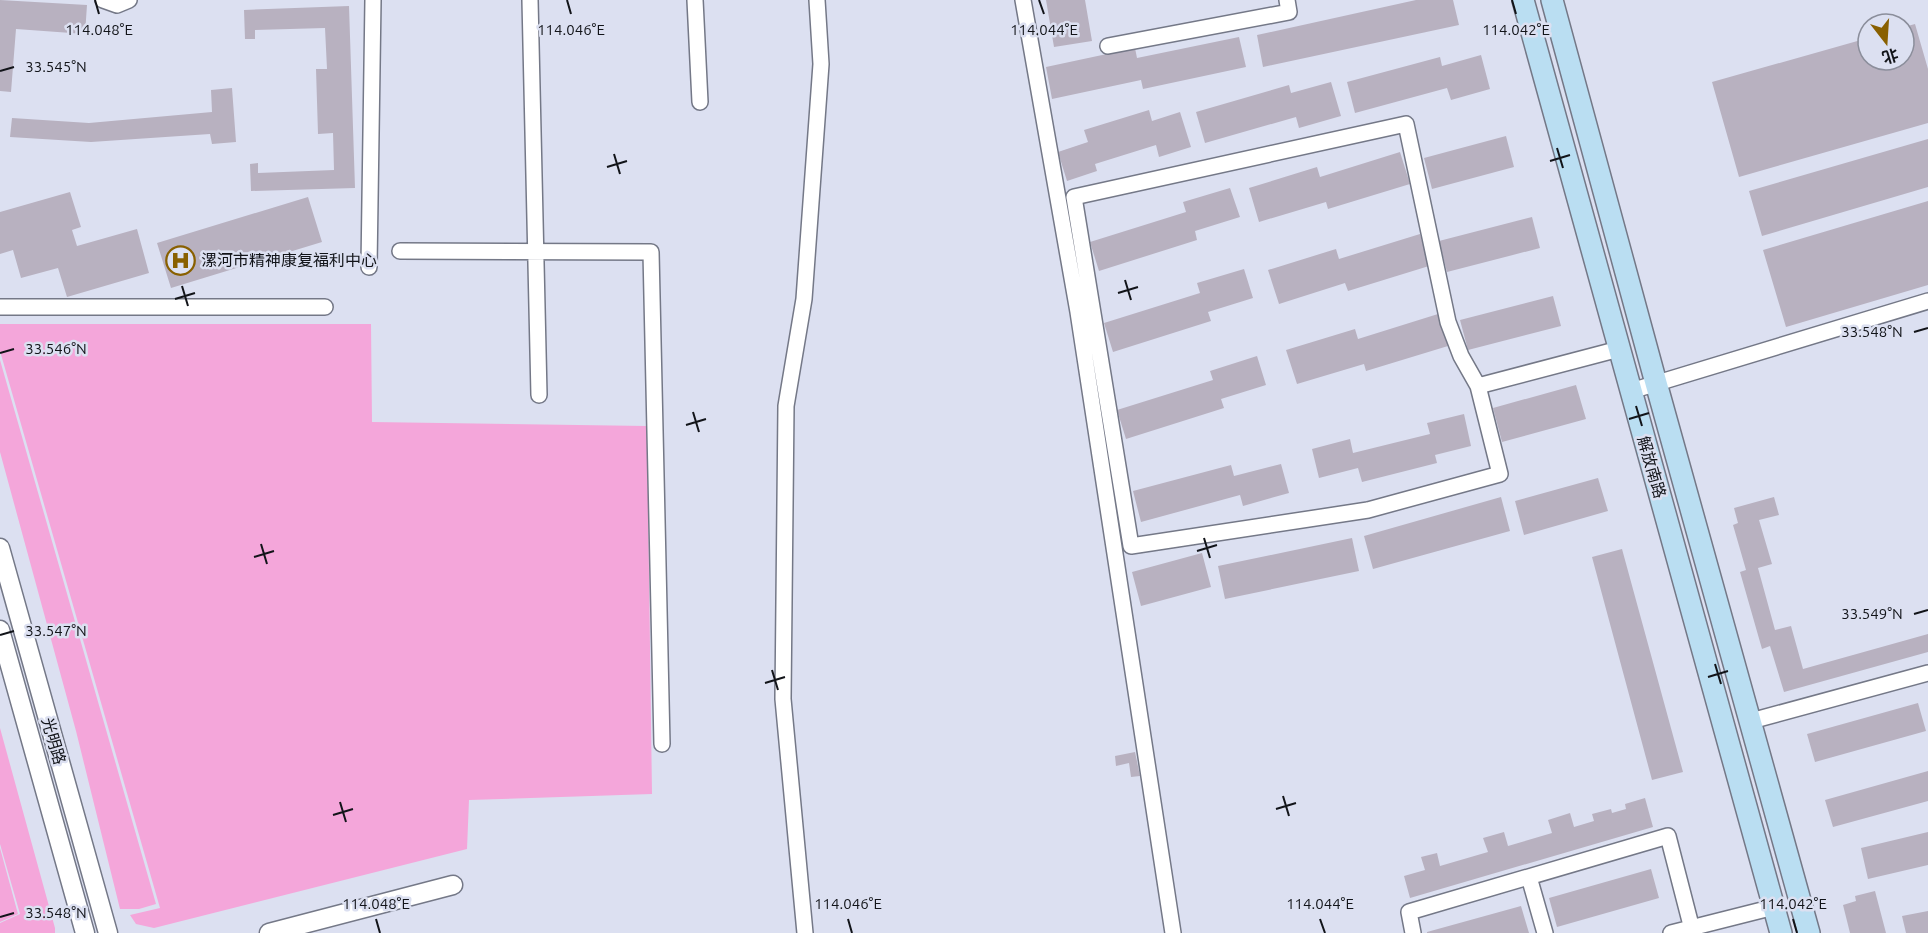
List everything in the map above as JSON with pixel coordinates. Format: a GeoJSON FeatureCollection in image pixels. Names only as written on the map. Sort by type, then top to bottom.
{"type":"FeatureCollection","features":[{"type":"Feature","properties":{"kind":"main road","name":"解放南路"},"geometry":{"type":"LineString","coordinates":[[1523,0],[1781,933]]}},
{"type":"Feature","properties":{"kind":"main road","name":"解放南路"},"geometry":{"type":"LineString","coordinates":[[1552,0],[1809,933]]}},
{"type":"Feature","properties":{"kind":"street"},"geometry":{"type":"LineString","coordinates":[[103,0],[117,5],[129,0]]}},
{"type":"Feature","properties":{"kind":"street"},"geometry":{"type":"LineString","coordinates":[[369,267],[373,0]]}},
{"type":"Feature","properties":{"kind":"street"},"geometry":{"type":"LineString","coordinates":[[530,0],[539,395]]}},
{"type":"Feature","properties":{"kind":"street"},"geometry":{"type":"LineString","coordinates":[[694,0],[700,102]]}},
{"type":"Feature","properties":{"kind":"street"},"geometry":{"type":"LineString","coordinates":[[805,933],[783,699],[786,406],[805,287],[821,64],[817,0]]}},
{"type":"Feature","properties":{"kind":"street"},"geometry":{"type":"LineString","coordinates":[[1023,0],[1078,312],[1173,933]]}},
{"type":"Feature","properties":{"kind":"street"},"geometry":{"type":"LineString","coordinates":[[1108,46],[1289,12],[1287,0]]}},
{"type":"Feature","properties":{"kind":"street"},"geometry":{"type":"LineString","coordinates":[[1406,123],[1448,322],[1461,356],[1478,386],[1500,474],[1368,510],[1131,546],[1074,197],[1406,123]]}},
{"type":"Feature","properties":{"kind":"street"},"geometry":{"type":"LineString","coordinates":[[400,251],[651,252],[662,744]]}},
{"type":"Feature","properties":{"kind":"street"},"geometry":{"type":"LineString","coordinates":[[1631,391],[1928,301]]}},
{"type":"Feature","properties":{"kind":"street"},"geometry":{"type":"LineString","coordinates":[[0,307],[325,307]]}},
{"type":"Feature","properties":{"kind":"street"},"geometry":{"type":"LineString","coordinates":[[1478,386],[1619,350]]}},
{"type":"Feature","properties":{"kind":"street","name":"光明路"},"geometry":{"type":"LineString","coordinates":[[0,549],[108,933]]}},
{"type":"Feature","properties":{"kind":"street","name":"光明路"},"geometry":{"type":"LineString","coordinates":[[0,630],[85,933]]}},
{"type":"Feature","properties":{"kind":"street"},"geometry":{"type":"LineString","coordinates":[[1751,721],[1928,673]]}},
{"type":"Feature","properties":{"kind":"street"},"geometry":{"type":"LineString","coordinates":[[1413,933],[1409,912],[1668,836],[1693,930]]}},
{"type":"Feature","properties":{"kind":"street"},"geometry":{"type":"LineString","coordinates":[[1529,877],[1545,933]]}},
{"type":"Feature","properties":{"kind":"street"},"geometry":{"type":"LineString","coordinates":[[269,933],[453,885]]}},
{"type":"Feature","properties":{"kind":"street"},"geometry":{"type":"LineString","coordinates":[[1671,933],[1693,930],[1774,907]]}},
{"type":"Feature","properties":{"kind":"shaded area"},"geometry":{"type":"Polygon","coordinates":[[[0,324],[371,324],[372,422],[647,426],[652,794],[469,800],[467,849],[154,928],[136,924],[130,915],[160,908],[0,351],[0,324]]]}},
{"type":"Feature","properties":{"kind":"shaded area"},"geometry":{"type":"Polygon","coordinates":[[[0,360],[156,904],[139,909],[120,909],[76,731],[0,452],[0,360]]]}},
{"type":"Feature","properties":{"kind":"shaded area"},"geometry":{"type":"Polygon","coordinates":[[[0,728],[55,933],[0,933],[0,923],[20,914],[0,844],[0,728]]]}},
{"type":"Feature","properties":{"kind":"shaded area"},"geometry":{"type":"Polygon","coordinates":[[[0,848],[18,914],[0,922],[0,848]]]}},
{"type":"Feature","properties":{"kind":"building"},"geometry":{"type":"Polygon","coordinates":[[[0,0],[87,5],[85,34],[16,29],[11,92],[0,91],[0,0]]]}},
{"type":"Feature","properties":{"kind":"building"},"geometry":{"type":"Polygon","coordinates":[[[1046,0],[1085,0],[1092,41],[1054,47],[1046,0]]]}},
{"type":"Feature","properties":{"kind":"building"},"geometry":{"type":"Polygon","coordinates":[[[1416,0],[1453,0],[1459,25],[1263,67],[1257,35],[1416,0]]]}},
{"type":"Feature","properties":{"kind":"building"},"geometry":{"type":"Polygon","coordinates":[[[349,6],[355,188],[251,191],[250,164],[258,163],[258,173],[334,170],[333,133],[318,134],[316,69],[327,69],[325,28],[255,30],[255,39],[245,39],[244,10],[349,6]]]}},
{"type":"Feature","properties":{"kind":"building"},"geometry":{"type":"Polygon","coordinates":[[[1916,27],[1928,69],[1928,123],[1739,177],[1712,82],[1856,41],[1856,72],[1916,72],[1916,27]]]}},
{"type":"Feature","properties":{"kind":"building"},"geometry":{"type":"Polygon","coordinates":[[[1239,37],[1246,67],[1143,89],[1141,80],[1052,99],[1046,67],[1135,48],[1137,58],[1239,37]]]}},
{"type":"Feature","properties":{"kind":"building"},"geometry":{"type":"Polygon","coordinates":[[[1481,55],[1490,89],[1451,100],[1447,88],[1355,113],[1347,82],[1440,57],[1442,66],[1481,55]]]}},
{"type":"Feature","properties":{"kind":"building"},"geometry":{"type":"Polygon","coordinates":[[[1331,82],[1341,116],[1299,128],[1296,117],[1205,143],[1196,112],[1289,85],[1291,93],[1331,82]]]}},
{"type":"Feature","properties":{"kind":"building"},"geometry":{"type":"Polygon","coordinates":[[[232,88],[236,142],[212,144],[210,134],[91,142],[10,137],[12,118],[89,123],[212,112],[211,90],[232,88]]]}},
{"type":"Feature","properties":{"kind":"building"},"geometry":{"type":"Polygon","coordinates":[[[1149,110],[1152,121],[1180,112],[1191,147],[1159,157],[1156,145],[1095,164],[1097,171],[1067,181],[1058,152],[1088,142],[1084,130],[1149,110]]]}},
{"type":"Feature","properties":{"kind":"building"},"geometry":{"type":"Polygon","coordinates":[[[1506,136],[1514,167],[1432,189],[1424,158],[1506,136]]]}},
{"type":"Feature","properties":{"kind":"building"},"geometry":{"type":"Polygon","coordinates":[[[1928,139],[1928,187],[1762,236],[1749,191],[1928,139]]]}},
{"type":"Feature","properties":{"kind":"building"},"geometry":{"type":"Polygon","coordinates":[[[1400,152],[1410,184],[1328,209],[1326,202],[1259,222],[1249,188],[1317,167],[1320,177],[1400,152]]]}},
{"type":"Feature","properties":{"kind":"building"},"geometry":{"type":"Polygon","coordinates":[[[1230,188],[1240,217],[1195,231],[1197,240],[1099,271],[1090,242],[1186,212],[1183,202],[1230,188]]]}},
{"type":"Feature","properties":{"kind":"building"},"geometry":{"type":"Polygon","coordinates":[[[70,192],[81,227],[72,230],[77,246],[137,229],[149,273],[67,297],[58,268],[21,278],[13,250],[0,254],[0,212],[70,192]]]}},
{"type":"Feature","properties":{"kind":"building"},"geometry":{"type":"Polygon","coordinates":[[[308,197],[322,242],[171,288],[157,243],[308,197]]]}},
{"type":"Feature","properties":{"kind":"building"},"geometry":{"type":"Polygon","coordinates":[[[1928,201],[1928,285],[1786,327],[1763,250],[1928,201]]]}},
{"type":"Feature","properties":{"kind":"building"},"geometry":{"type":"Polygon","coordinates":[[[1532,217],[1540,248],[1447,272],[1439,241],[1532,217]]]}},
{"type":"Feature","properties":{"kind":"building"},"geometry":{"type":"Polygon","coordinates":[[[1420,234],[1429,266],[1348,291],[1345,283],[1279,304],[1268,270],[1336,249],[1339,259],[1420,234]]]}},
{"type":"Feature","properties":{"kind":"building"},"geometry":{"type":"Polygon","coordinates":[[[1244,269],[1253,298],[1208,312],[1211,321],[1113,352],[1104,323],[1200,293],[1197,283],[1244,269]]]}},
{"type":"Feature","properties":{"kind":"building"},"geometry":{"type":"Polygon","coordinates":[[[1553,296],[1561,326],[1468,350],[1460,320],[1553,296]]]}},
{"type":"Feature","properties":{"kind":"building"},"geometry":{"type":"Polygon","coordinates":[[[1438,314],[1448,346],[1366,371],[1364,364],[1297,384],[1286,350],[1355,329],[1358,339],[1438,314]]]}},
{"type":"Feature","properties":{"kind":"building"},"geometry":{"type":"Polygon","coordinates":[[[1257,356],[1266,385],[1221,399],[1224,408],[1126,439],[1117,410],[1213,380],[1210,371],[1257,356]]]}},
{"type":"Feature","properties":{"kind":"building"},"geometry":{"type":"Polygon","coordinates":[[[1576,385],[1586,419],[1502,442],[1493,408],[1576,385]]]}},
{"type":"Feature","properties":{"kind":"building"},"geometry":{"type":"Polygon","coordinates":[[[1464,414],[1471,446],[1435,455],[1437,463],[1362,482],[1358,468],[1319,478],[1312,449],[1350,439],[1353,453],[1430,434],[1427,423],[1464,414]]]}},
{"type":"Feature","properties":{"kind":"building"},"geometry":{"type":"Polygon","coordinates":[[[1281,464],[1289,493],[1243,506],[1240,495],[1141,522],[1133,491],[1231,465],[1234,476],[1281,464]]]}},
{"type":"Feature","properties":{"kind":"building"},"geometry":{"type":"Polygon","coordinates":[[[1598,478],[1608,511],[1524,535],[1515,501],[1598,478]]]}},
{"type":"Feature","properties":{"kind":"building"},"geometry":{"type":"Polygon","coordinates":[[[1501,497],[1510,531],[1373,569],[1364,536],[1501,497]]]}},
{"type":"Feature","properties":{"kind":"building"},"geometry":{"type":"Polygon","coordinates":[[[1774,497],[1779,515],[1759,520],[1772,564],[1758,568],[1775,630],[1791,626],[1803,669],[1928,634],[1928,652],[1784,692],[1770,646],[1762,649],[1740,572],[1746,570],[1733,525],[1738,523],[1734,508],[1774,497]]]}},
{"type":"Feature","properties":{"kind":"building"},"geometry":{"type":"Polygon","coordinates":[[[1352,538],[1359,571],[1225,599],[1218,566],[1352,538]]]}},
{"type":"Feature","properties":{"kind":"building"},"geometry":{"type":"Polygon","coordinates":[[[1622,549],[1683,772],[1652,780],[1592,557],[1622,549]]]}},
{"type":"Feature","properties":{"kind":"building"},"geometry":{"type":"Polygon","coordinates":[[[1202,553],[1211,587],[1141,606],[1132,572],[1202,553]]]}},
{"type":"Feature","properties":{"kind":"building"},"geometry":{"type":"Polygon","coordinates":[[[1918,703],[1926,731],[1815,762],[1807,734],[1918,703]]]}},
{"type":"Feature","properties":{"kind":"building"},"geometry":{"type":"Polygon","coordinates":[[[1135,752],[1140,776],[1131,777],[1129,763],[1116,766],[1115,756],[1135,752]]]}},
{"type":"Feature","properties":{"kind":"building"},"geometry":{"type":"Polygon","coordinates":[[[1928,771],[1928,801],[1833,827],[1825,800],[1928,771]]]}},
{"type":"Feature","properties":{"kind":"building"},"geometry":{"type":"Polygon","coordinates":[[[1645,798],[1653,827],[1410,898],[1404,876],[1425,870],[1421,857],[1437,853],[1440,866],[1488,852],[1483,838],[1504,832],[1508,846],[1552,833],[1548,820],[1570,813],[1574,827],[1594,821],[1592,814],[1611,809],[1612,813],[1626,809],[1625,804],[1645,798]]]}},
{"type":"Feature","properties":{"kind":"building"},"geometry":{"type":"Polygon","coordinates":[[[1928,832],[1928,865],[1868,879],[1861,848],[1928,832]]]}},
{"type":"Feature","properties":{"kind":"building"},"geometry":{"type":"Polygon","coordinates":[[[1651,869],[1659,898],[1557,927],[1549,898],[1651,869]]]}},
{"type":"Feature","properties":{"kind":"building"},"geometry":{"type":"Polygon","coordinates":[[[1875,891],[1886,933],[1850,933],[1843,905],[1856,901],[1855,896],[1875,891]]]}},
{"type":"Feature","properties":{"kind":"building"},"geometry":{"type":"Polygon","coordinates":[[[1521,906],[1529,933],[1427,933],[1427,932],[1521,906]]]}},
{"type":"Feature","properties":{"kind":"building"},"geometry":{"type":"Polygon","coordinates":[[[1928,911],[1928,933],[1906,933],[1902,916],[1928,911]]]}},
{"type":"Feature","properties":{"kind":"place","name":"漯河市精神康复福利中心"},"geometry":{"type":"Point","coordinates":[180,260]}}]}
